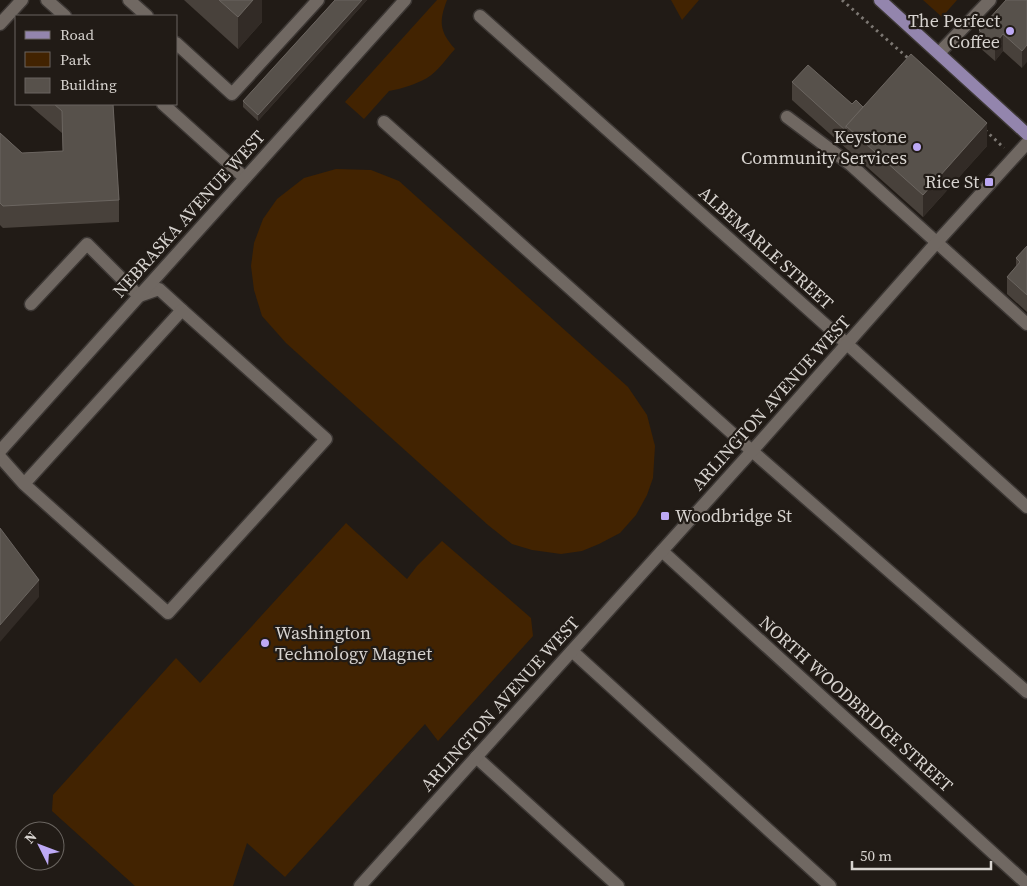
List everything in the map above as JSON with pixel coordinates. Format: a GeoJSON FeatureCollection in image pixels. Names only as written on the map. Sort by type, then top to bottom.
{"type":"FeatureCollection","features":[{"type":"Feature","properties":{"kind":"main road"},"geometry":{"type":"LineString","coordinates":[[880,0],[1027,134]]}},
{"type":"Feature","properties":{"kind":"street"},"geometry":{"type":"LineString","coordinates":[[0,24],[22,0]]}},
{"type":"Feature","properties":{"kind":"street"},"geometry":{"type":"LineString","coordinates":[[47,0],[64,15]]}},
{"type":"Feature","properties":{"kind":"street"},"geometry":{"type":"LineString","coordinates":[[129,0],[146,15]]}},
{"type":"Feature","properties":{"kind":"street"},"geometry":{"type":"LineString","coordinates":[[178,45],[232,94],[318,0]]}},
{"type":"Feature","properties":{"kind":"street","name":"NEBRASKA AVENUE WEST"},"geometry":{"type":"LineString","coordinates":[[0,450],[405,0]]}},
{"type":"Feature","properties":{"kind":"street"},"geometry":{"type":"LineString","coordinates":[[939,53],[990,0]]}},
{"type":"Feature","properties":{"kind":"street","name":"ALBEMARLE STREET"},"geometry":{"type":"LineString","coordinates":[[480,16],[847,344],[1027,508]]}},
{"type":"Feature","properties":{"kind":"street"},"geometry":{"type":"LineString","coordinates":[[163,105],[245,178]]}},
{"type":"Feature","properties":{"kind":"street"},"geometry":{"type":"LineString","coordinates":[[787,117],[851,165],[1027,324]]}},
{"type":"Feature","properties":{"kind":"street"},"geometry":{"type":"LineString","coordinates":[[384,122],[752,451],[1027,692]]}},
{"type":"Feature","properties":{"kind":"street","name":"ARLINGTON AVENUE WEST"},"geometry":{"type":"LineString","coordinates":[[360,886],[1027,143]]}},
{"type":"Feature","properties":{"kind":"street"},"geometry":{"type":"LineString","coordinates":[[0,457],[24,484],[168,613],[326,439],[158,289],[139,296],[86,244],[31,304]]}},
{"type":"Feature","properties":{"kind":"street"},"geometry":{"type":"LineString","coordinates":[[24,484],[182,310]]}},
{"type":"Feature","properties":{"kind":"street","name":"NORTH WOODBRIDGE STREET"},"geometry":{"type":"LineString","coordinates":[[662,551],[1027,884]]}},
{"type":"Feature","properties":{"kind":"street"},"geometry":{"type":"LineString","coordinates":[[572,651],[830,886]]}},
{"type":"Feature","properties":{"kind":"street"},"geometry":{"type":"LineString","coordinates":[[476,757],[618,886]]}},
{"type":"Feature","properties":{"kind":"path"},"geometry":{"type":"LineString","coordinates":[[842,0],[915,64]]}},
{"type":"Feature","properties":{"kind":"path"},"geometry":{"type":"LineString","coordinates":[[980,125],[1015,157]]}},
{"type":"Feature","properties":{"kind":"green space"},"geometry":{"type":"Polygon","coordinates":[[[437,0],[447,0],[442,26],[446,37],[455,49],[427,78],[409,86],[389,91],[364,119],[345,102],[437,0]]]}},
{"type":"Feature","properties":{"kind":"green space"},"geometry":{"type":"Polygon","coordinates":[[[671,0],[699,0],[682,20],[671,0]]]}},
{"type":"Feature","properties":{"kind":"green space"},"geometry":{"type":"Polygon","coordinates":[[[923,0],[957,0],[942,17],[923,0]]]}},
{"type":"Feature","properties":{"kind":"green space"},"geometry":{"type":"Polygon","coordinates":[[[336,169],[371,170],[399,181],[628,387],[647,415],[655,446],[653,478],[647,495],[636,515],[620,533],[582,551],[561,554],[532,550],[512,544],[488,525],[286,343],[262,316],[254,290],[251,266],[254,243],[263,219],[277,199],[304,178],[336,169]]]}},
{"type":"Feature","properties":{"kind":"green space"},"geometry":{"type":"Polygon","coordinates":[[[346,523],[407,579],[442,541],[531,618],[533,636],[438,741],[425,724],[285,877],[247,843],[233,886],[135,886],[52,811],[53,795],[176,658],[200,683],[346,523]]]}},
{"type":"Feature","properties":{"kind":"building"},"geometry":{"type":"Polygon","coordinates":[[[219,0],[253,0],[238,17],[219,0]]]}},
{"type":"Feature","properties":{"kind":"building"},"geometry":{"type":"Polygon","coordinates":[[[335,0],[362,0],[258,115],[243,101],[335,0]]]}},
{"type":"Feature","properties":{"kind":"building"},"geometry":{"type":"Polygon","coordinates":[[[1006,0],[1027,0],[1027,45],[1022,51],[1003,34],[995,44],[979,30],[1006,0]]]}},
{"type":"Feature","properties":{"kind":"building","name":"Keystone Community Services"},"geometry":{"type":"Polygon","coordinates":[[[911,54],[987,123],[923,195],[846,126],[911,54]]]}},
{"type":"Feature","properties":{"kind":"building"},"geometry":{"type":"Polygon","coordinates":[[[808,65],[852,104],[856,100],[863,107],[846,126],[846,131],[792,82],[808,65]]]}},
{"type":"Feature","properties":{"kind":"building"},"geometry":{"type":"Polygon","coordinates":[[[55,105],[113,105],[119,200],[3,206],[0,203],[0,133],[22,153],[63,151],[62,111],[55,105]]]}},
{"type":"Feature","properties":{"kind":"building"},"geometry":{"type":"Polygon","coordinates":[[[1027,246],[1027,295],[1007,277],[1020,262],[1016,258],[1027,246]]]}},
{"type":"Feature","properties":{"kind":"building"},"geometry":{"type":"Polygon","coordinates":[[[0,528],[39,580],[0,625],[0,528]]]}},
{"type":"Feature","properties":{"kind":"place","name":"The Perfect Coffee"},"geometry":{"type":"Point","coordinates":[1010,31]}},
{"type":"Feature","properties":{"kind":"place","name":"Keystone Community Services"},"geometry":{"type":"Point","coordinates":[917,147]}},
{"type":"Feature","properties":{"kind":"place","name":"Rice St"},"geometry":{"type":"Point","coordinates":[989,182]}},
{"type":"Feature","properties":{"kind":"place","name":"Woodbridge St"},"geometry":{"type":"Point","coordinates":[665,516]}},
{"type":"Feature","properties":{"kind":"place","name":"Washington Technology Magnet"},"geometry":{"type":"Point","coordinates":[265,643]}}]}
